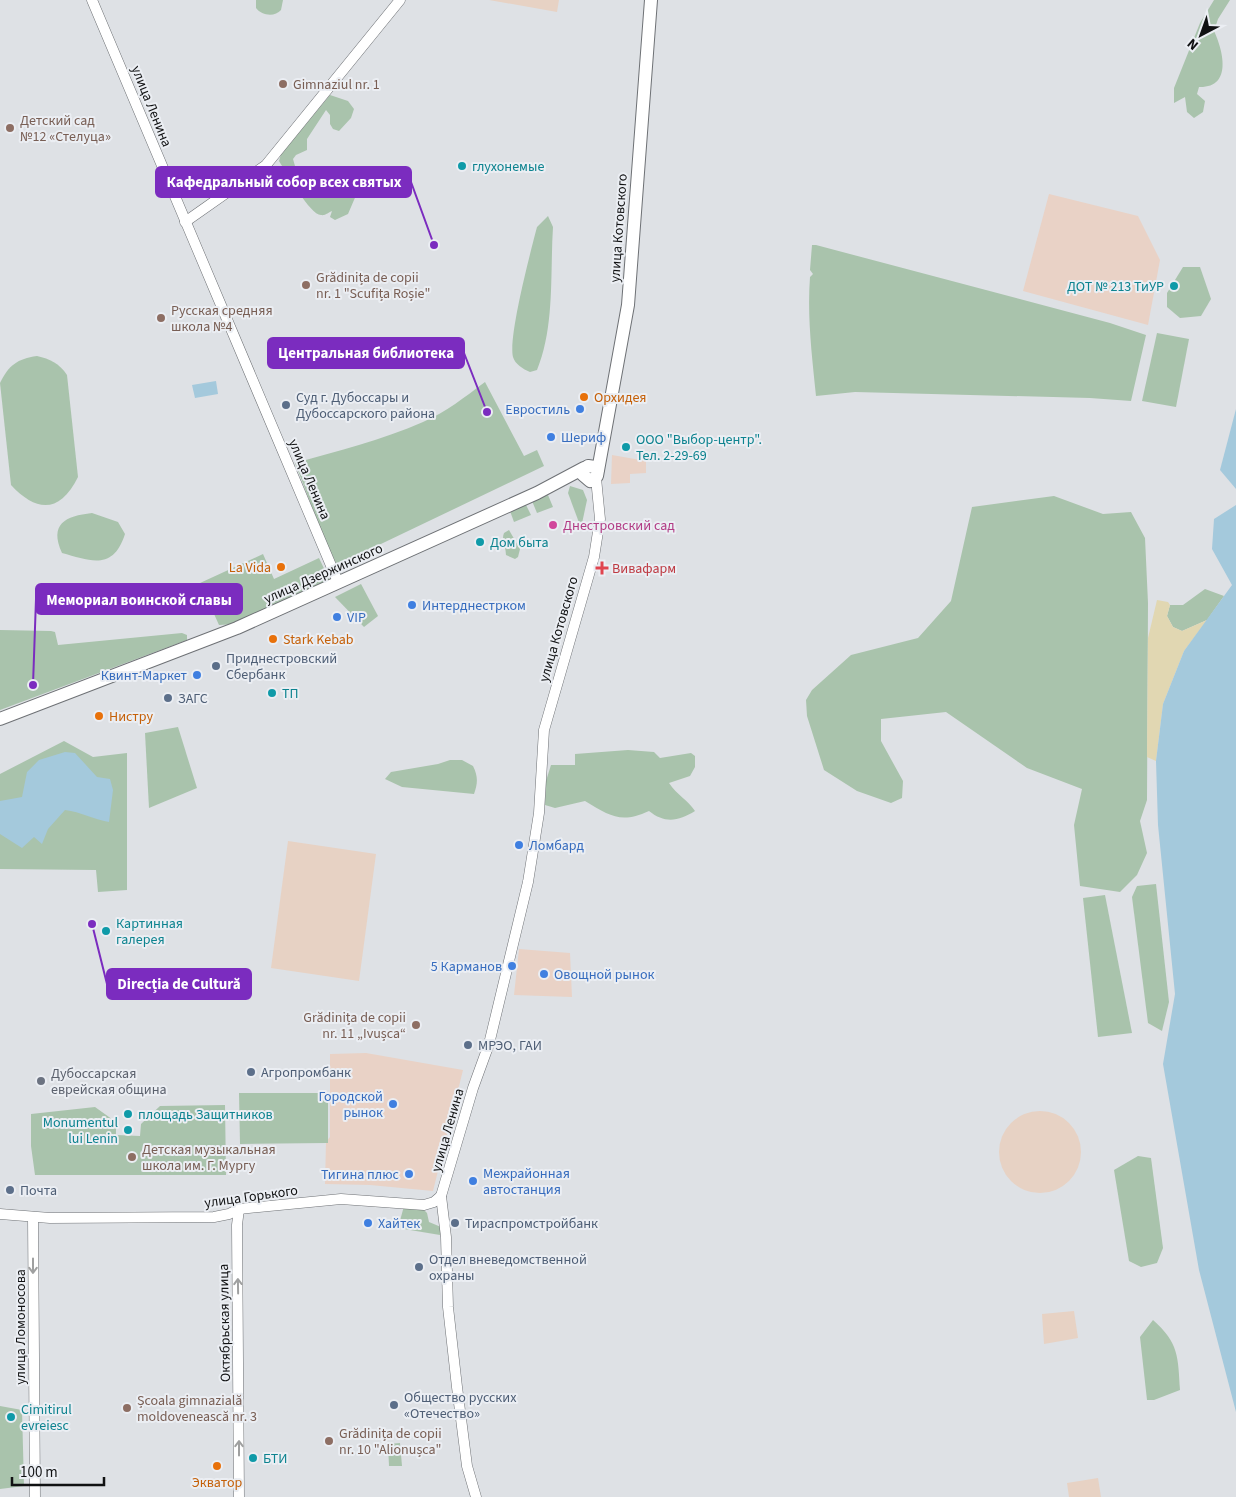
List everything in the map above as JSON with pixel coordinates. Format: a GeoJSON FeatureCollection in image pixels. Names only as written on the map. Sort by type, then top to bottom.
{"type":"FeatureCollection","features":[{"type":"Feature","properties":{"kind":"highway","name":"улица Котовского"},"geometry":{"type":"LineString","coordinates":[[590,474],[602,456],[628,305],[651,0]]}},
{"type":"Feature","properties":{"kind":"highway","name":"улица Дзержинского"},"geometry":{"type":"LineString","coordinates":[[0,719],[237,628],[537,493],[570,476],[590,474]]}},
{"type":"Feature","properties":{"kind":"street","name":"улица Ленина"},"geometry":{"type":"LineString","coordinates":[[92,0],[338,582]]}},
{"type":"Feature","properties":{"kind":"street"},"geometry":{"type":"LineString","coordinates":[[185,222],[266,165],[400,0]]}},
{"type":"Feature","properties":{"kind":"street","name":"улица Котовского"},"geometry":{"type":"LineString","coordinates":[[541,774],[544,730],[594,558],[600,519],[598,493],[590,474]]}},
{"type":"Feature","properties":{"kind":"street","name":"улица Ленина"},"geometry":{"type":"LineString","coordinates":[[476,1497],[467,1466],[458,1396],[448,1307],[446,1229],[441,1196],[473,1088],[489,1044],[520,922],[532,863],[539,813],[541,774]]}},
{"type":"Feature","properties":{"kind":"street","name":"улица Горького"},"geometry":{"type":"LineString","coordinates":[[0,1214],[33,1217],[214,1217],[229,1214],[239,1209],[341,1199],[424,1205],[434,1202],[441,1196]]}},
{"type":"Feature","properties":{"kind":"street","name":"Октябрьская улица"},"geometry":{"type":"LineString","coordinates":[[239,1209],[237,1225],[239,1497]]}},
{"type":"Feature","properties":{"kind":"street","name":"улица Ломоносова"},"geometry":{"type":"LineString","coordinates":[[33,1217],[34,1497]]}},
{"type":"Feature","properties":{"kind":"shaded area"},"geometry":{"type":"Polygon","coordinates":[[[489,0],[559,0],[557,12],[489,0]]]}},
{"type":"Feature","properties":{"kind":"shaded area"},"geometry":{"type":"Polygon","coordinates":[[[1049,194],[1138,216],[1160,260],[1148,325],[1023,291],[1049,194]]]}},
{"type":"Feature","properties":{"kind":"shaded area"},"geometry":{"type":"Polygon","coordinates":[[[612,455],[646,461],[646,473],[630,474],[630,483],[611,484],[612,455]]]}},
{"type":"Feature","properties":{"kind":"shaded area"},"geometry":{"type":"Polygon","coordinates":[[[288,841],[376,854],[359,981],[271,968],[288,841]]]}},
{"type":"Feature","properties":{"kind":"shaded area","name":"Овощной рынок"},"geometry":{"type":"Polygon","coordinates":[[[519,949],[570,953],[572,997],[514,995],[519,949]]]}},
{"type":"Feature","properties":{"kind":"shaded area","name":"Городской рынок"},"geometry":{"type":"Polygon","coordinates":[[[366,1053],[463,1070],[433,1191],[370,1185],[325,1184],[326,1142],[330,1137],[330,1054],[366,1053]]]}},
{"type":"Feature","properties":{"kind":"shaded area"},"geometry":{"type":"Polygon","coordinates":[[[1032,1111],[1048,1111],[1063,1118],[1074,1129],[1081,1144],[1078,1168],[1069,1181],[1048,1193],[1032,1193],[1017,1186],[1006,1175],[999,1160],[999,1144],[1006,1129],[1017,1118],[1032,1111]]]}},
{"type":"Feature","properties":{"kind":"shaded area"},"geometry":{"type":"Polygon","coordinates":[[[1074,1311],[1078,1338],[1044,1344],[1042,1314],[1074,1311]]]}},
{"type":"Feature","properties":{"kind":"shaded area"},"geometry":{"type":"Polygon","coordinates":[[[1098,1478],[1101,1497],[1069,1497],[1067,1483],[1098,1478]]]}},
{"type":"Feature","properties":{"kind":"green space"},"geometry":{"type":"Polygon","coordinates":[[[256,0],[283,0],[281,10],[275,14],[268,15],[256,8],[256,0]]]}},
{"type":"Feature","properties":{"kind":"green space"},"geometry":{"type":"Polygon","coordinates":[[[1214,0],[1230,0],[1218,19],[1214,31],[1220,48],[1223,66],[1217,81],[1210,86],[1199,87],[1197,94],[1205,101],[1203,112],[1194,118],[1187,112],[1185,97],[1174,103],[1174,88],[1200,23],[1214,0]]]}},
{"type":"Feature","properties":{"kind":"green space"},"geometry":{"type":"Polygon","coordinates":[[[330,95],[348,101],[354,109],[351,118],[339,131],[333,129],[330,124],[330,115],[326,110],[307,139],[307,150],[296,155],[293,159],[295,166],[315,188],[328,188],[343,193],[357,193],[348,214],[335,220],[330,217],[332,211],[321,215],[311,208],[298,192],[279,161],[281,154],[330,95]]]}},
{"type":"Feature","properties":{"kind":"green space"},"geometry":{"type":"Polygon","coordinates":[[[548,216],[553,227],[551,299],[547,336],[537,370],[530,372],[516,362],[513,357],[512,347],[521,293],[537,227],[548,216]]]}},
{"type":"Feature","properties":{"kind":"green space"},"geometry":{"type":"Polygon","coordinates":[[[812,245],[1110,323],[1146,335],[1131,401],[1090,398],[855,392],[816,396],[809,307],[810,277],[813,274],[810,270],[812,245]]]}},
{"type":"Feature","properties":{"kind":"green space"},"geometry":{"type":"Polygon","coordinates":[[[1183,267],[1200,267],[1211,299],[1201,316],[1180,318],[1167,307],[1167,293],[1183,267]]]}},
{"type":"Feature","properties":{"kind":"green space"},"geometry":{"type":"Polygon","coordinates":[[[1157,333],[1189,339],[1176,407],[1142,401],[1157,333]]]}},
{"type":"Feature","properties":{"kind":"green space"},"geometry":{"type":"Polygon","coordinates":[[[37,356],[54,362],[67,375],[78,477],[64,497],[56,503],[48,505],[30,501],[11,485],[0,383],[14,364],[37,356]]]}},
{"type":"Feature","properties":{"kind":"green space"},"geometry":{"type":"Polygon","coordinates":[[[485,382],[524,456],[537,450],[544,466],[337,565],[326,543],[295,463],[376,440],[423,422],[463,399],[485,382]]]}},
{"type":"Feature","properties":{"kind":"green space"},"geometry":{"type":"Polygon","coordinates":[[[570,486],[583,490],[587,500],[581,528],[568,493],[570,486]]]}},
{"type":"Feature","properties":{"kind":"green space"},"geometry":{"type":"Polygon","coordinates":[[[548,495],[553,507],[537,513],[532,501],[548,495]]]}},
{"type":"Feature","properties":{"kind":"green space"},"geometry":{"type":"Polygon","coordinates":[[[1054,496],[1103,514],[1131,512],[1145,538],[1148,603],[1147,800],[1140,821],[1147,853],[1137,875],[1120,892],[1080,886],[1074,825],[1082,789],[1027,768],[946,712],[881,719],[881,741],[903,781],[902,798],[891,803],[857,791],[824,770],[807,716],[806,700],[812,690],[851,655],[918,638],[951,601],[972,507],[1054,496]]]}},
{"type":"Feature","properties":{"kind":"green space"},"geometry":{"type":"Polygon","coordinates":[[[526,505],[531,515],[514,522],[510,511],[526,505]]]}},
{"type":"Feature","properties":{"kind":"green space"},"geometry":{"type":"Polygon","coordinates":[[[92,513],[118,522],[125,534],[114,554],[100,560],[92,560],[62,553],[57,535],[62,523],[74,516],[92,513]]]}},
{"type":"Feature","properties":{"kind":"green space"},"geometry":{"type":"Polygon","coordinates":[[[509,530],[520,549],[518,557],[515,559],[506,555],[503,541],[504,533],[509,530]]]}},
{"type":"Feature","properties":{"kind":"green space"},"geometry":{"type":"Polygon","coordinates":[[[263,554],[274,579],[319,558],[330,581],[237,624],[219,625],[200,583],[263,554]]]}},
{"type":"Feature","properties":{"kind":"green space"},"geometry":{"type":"Polygon","coordinates":[[[361,584],[378,616],[364,627],[335,597],[361,584]]]}},
{"type":"Feature","properties":{"kind":"green space"},"geometry":{"type":"Polygon","coordinates":[[[1205,589],[1224,596],[1207,620],[1182,631],[1173,627],[1167,616],[1170,605],[1183,605],[1205,589]]]}},
{"type":"Feature","properties":{"kind":"green space"},"geometry":{"type":"Polygon","coordinates":[[[0,630],[55,632],[58,645],[182,633],[187,635],[187,640],[0,710],[0,630]]]}},
{"type":"Feature","properties":{"kind":"green space"},"geometry":{"type":"Polygon","coordinates":[[[178,727],[197,788],[149,808],[145,733],[178,727]]]}},
{"type":"Feature","properties":{"kind":"green space"},"geometry":{"type":"Polygon","coordinates":[[[64,741],[93,757],[127,753],[127,890],[98,892],[96,870],[0,869],[0,774],[64,741]]]}},
{"type":"Feature","properties":{"kind":"green space"},"geometry":{"type":"Polygon","coordinates":[[[628,750],[654,752],[660,758],[691,753],[695,756],[695,767],[690,776],[669,783],[695,811],[672,820],[661,818],[649,811],[623,818],[602,811],[585,801],[555,808],[545,805],[546,781],[551,765],[575,765],[575,754],[628,750]]]}},
{"type":"Feature","properties":{"kind":"green space"},"geometry":{"type":"Polygon","coordinates":[[[450,760],[462,760],[473,766],[477,780],[474,794],[402,787],[385,779],[391,772],[438,764],[450,760]]]}},
{"type":"Feature","properties":{"kind":"green space"},"geometry":{"type":"Polygon","coordinates":[[[1156,884],[1169,1002],[1162,1031],[1148,1023],[1132,897],[1137,886],[1156,884]]]}},
{"type":"Feature","properties":{"kind":"green space"},"geometry":{"type":"Polygon","coordinates":[[[1105,895],[1132,1033],[1098,1037],[1083,898],[1105,895]]]}},
{"type":"Feature","properties":{"kind":"green space"},"geometry":{"type":"Polygon","coordinates":[[[239,1093],[328,1093],[328,1143],[240,1144],[239,1093]]]}},
{"type":"Feature","properties":{"kind":"green space"},"geometry":{"type":"Polygon","coordinates":[[[225,1105],[226,1175],[35,1175],[31,1146],[31,1114],[95,1107],[116,1122],[116,1135],[140,1136],[141,1124],[160,1106],[225,1105]]]}},
{"type":"Feature","properties":{"kind":"green space"},"geometry":{"type":"Polygon","coordinates":[[[1138,1156],[1151,1158],[1163,1248],[1157,1263],[1141,1267],[1129,1261],[1114,1170],[1138,1156]]]}},
{"type":"Feature","properties":{"kind":"green space"},"geometry":{"type":"Polygon","coordinates":[[[404,1206],[423,1209],[427,1213],[429,1222],[441,1227],[440,1235],[398,1228],[404,1206]]]}},
{"type":"Feature","properties":{"kind":"green space"},"geometry":{"type":"Polygon","coordinates":[[[1153,1320],[1168,1336],[1176,1351],[1180,1390],[1154,1400],[1147,1400],[1140,1337],[1153,1320]]]}},
{"type":"Feature","properties":{"kind":"green space"},"geometry":{"type":"Polygon","coordinates":[[[0,1406],[22,1410],[24,1486],[0,1489],[0,1406]]]}},
{"type":"Feature","properties":{"kind":"green space"},"geometry":{"type":"Polygon","coordinates":[[[400,1443],[402,1466],[389,1466],[388,1444],[400,1443]]]}},
{"type":"Feature","properties":{"kind":"sand"},"geometry":{"type":"Polygon","coordinates":[[[1157,600],[1168,602],[1170,605],[1167,616],[1173,627],[1182,631],[1207,620],[1184,651],[1163,704],[1156,761],[1147,757],[1148,638],[1157,600]]]}},
{"type":"Feature","properties":{"kind":"water"},"geometry":{"type":"Polygon","coordinates":[[[216,381],[218,394],[195,398],[192,385],[216,381]]]}},
{"type":"Feature","properties":{"kind":"water"},"geometry":{"type":"Polygon","coordinates":[[[1236,409],[1236,489],[1220,470],[1236,409]]]}},
{"type":"Feature","properties":{"kind":"water"},"geometry":{"type":"Polygon","coordinates":[[[1236,505],[1236,1412],[1199,1270],[1163,1064],[1175,994],[1158,825],[1156,761],[1163,704],[1184,651],[1232,585],[1212,549],[1214,519],[1236,505]]]}},
{"type":"Feature","properties":{"kind":"water"},"geometry":{"type":"Polygon","coordinates":[[[65,752],[75,753],[97,777],[110,779],[113,790],[109,822],[65,810],[48,829],[42,844],[34,837],[22,848],[0,834],[0,801],[22,797],[27,772],[39,760],[65,752]]]}},
{"type":"Feature","properties":{"kind":"place","name":"Gimnaziul nr. 1"},"geometry":{"type":"Point","coordinates":[283,84]}},
{"type":"Feature","properties":{"kind":"place","name":"Детский сад №12 «Стелуца»"},"geometry":{"type":"Point","coordinates":[10,128]}},
{"type":"Feature","properties":{"kind":"place","name":"глухонемые"},"geometry":{"type":"Point","coordinates":[462,166]}},
{"type":"Feature","properties":{"kind":"place","name":"Кафедральный собор всех святых"},"geometry":{"type":"Point","coordinates":[434,245]}},
{"type":"Feature","properties":{"kind":"place","name":"Grădinița de copii nr. 1 \"Scufița Roșie\""},"geometry":{"type":"Point","coordinates":[306,285]}},
{"type":"Feature","properties":{"kind":"place","name":"ДОТ № 213 ТиУР"},"geometry":{"type":"Point","coordinates":[1174,286]}},
{"type":"Feature","properties":{"kind":"place","name":"Русская средняя школа №4"},"geometry":{"type":"Point","coordinates":[161,318]}},
{"type":"Feature","properties":{"kind":"place","name":"Орхидея"},"geometry":{"type":"Point","coordinates":[584,397]}},
{"type":"Feature","properties":{"kind":"place","name":"Суд г. Дубоссары и Дубоссарского района"},"geometry":{"type":"Point","coordinates":[286,405]}},
{"type":"Feature","properties":{"kind":"place","name":"Евростиль"},"geometry":{"type":"Point","coordinates":[580,409]}},
{"type":"Feature","properties":{"kind":"place","name":"Центральная библиотека"},"geometry":{"type":"Point","coordinates":[487,412]}},
{"type":"Feature","properties":{"kind":"place","name":"Шериф"},"geometry":{"type":"Point","coordinates":[551,437]}},
{"type":"Feature","properties":{"kind":"place","name":"ООО \"Выбор-центр\". Тел. 2-29-69"},"geometry":{"type":"Point","coordinates":[626,447]}},
{"type":"Feature","properties":{"kind":"place","name":"Днестровский сад"},"geometry":{"type":"Point","coordinates":[553,525]}},
{"type":"Feature","properties":{"kind":"place","name":"Дом быта"},"geometry":{"type":"Point","coordinates":[480,542]}},
{"type":"Feature","properties":{"kind":"place","name":"La Vida"},"geometry":{"type":"Point","coordinates":[281,567]}},
{"type":"Feature","properties":{"kind":"place","name":"Вивафарм"},"geometry":{"type":"Point","coordinates":[602,568]}},
{"type":"Feature","properties":{"kind":"place","name":"Интерднестрком"},"geometry":{"type":"Point","coordinates":[412,605]}},
{"type":"Feature","properties":{"kind":"place","name":"VIP"},"geometry":{"type":"Point","coordinates":[337,617]}},
{"type":"Feature","properties":{"kind":"place","name":"Stark Kebab"},"geometry":{"type":"Point","coordinates":[273,639]}},
{"type":"Feature","properties":{"kind":"place","name":"Приднестровский Сбербанк"},"geometry":{"type":"Point","coordinates":[216,666]}},
{"type":"Feature","properties":{"kind":"place","name":"Квинт-Маркет"},"geometry":{"type":"Point","coordinates":[197,675]}},
{"type":"Feature","properties":{"kind":"place","name":"Мемориал воинской славы"},"geometry":{"type":"Point","coordinates":[33,685]}},
{"type":"Feature","properties":{"kind":"place","name":"ТП"},"geometry":{"type":"Point","coordinates":[272,693]}},
{"type":"Feature","properties":{"kind":"place","name":"ЗАГС"},"geometry":{"type":"Point","coordinates":[168,698]}},
{"type":"Feature","properties":{"kind":"place","name":"Нистру"},"geometry":{"type":"Point","coordinates":[99,716]}},
{"type":"Feature","properties":{"kind":"place","name":"Ломбард"},"geometry":{"type":"Point","coordinates":[519,845]}},
{"type":"Feature","properties":{"kind":"place","name":"Direcția de Cultură"},"geometry":{"type":"Point","coordinates":[92,924]}},
{"type":"Feature","properties":{"kind":"place","name":"Картинная галерея"},"geometry":{"type":"Point","coordinates":[106,931]}},
{"type":"Feature","properties":{"kind":"place","name":"5 Карманов"},"geometry":{"type":"Point","coordinates":[512,966]}},
{"type":"Feature","properties":{"kind":"place","name":"Овощной рынок"},"geometry":{"type":"Point","coordinates":[544,974]}},
{"type":"Feature","properties":{"kind":"place","name":"Grădinița de copii nr. 11 „Ivușca“"},"geometry":{"type":"Point","coordinates":[416,1025]}},
{"type":"Feature","properties":{"kind":"place","name":"МРЭО, ГАИ"},"geometry":{"type":"Point","coordinates":[468,1045]}},
{"type":"Feature","properties":{"kind":"place","name":"Агропромбанк"},"geometry":{"type":"Point","coordinates":[251,1072]}},
{"type":"Feature","properties":{"kind":"place","name":"Дубоссарская еврейская община"},"geometry":{"type":"Point","coordinates":[41,1081]}},
{"type":"Feature","properties":{"kind":"place","name":"Городской рынок"},"geometry":{"type":"Point","coordinates":[393,1104]}},
{"type":"Feature","properties":{"kind":"place","name":"площадь Защитников"},"geometry":{"type":"Point","coordinates":[128,1114]}},
{"type":"Feature","properties":{"kind":"place","name":"Monumentul lui Lenin"},"geometry":{"type":"Point","coordinates":[128,1130]}},
{"type":"Feature","properties":{"kind":"place","name":"Детская музыкальная школа им. Г. Мургу"},"geometry":{"type":"Point","coordinates":[132,1157]}},
{"type":"Feature","properties":{"kind":"place","name":"Тигина плюс"},"geometry":{"type":"Point","coordinates":[409,1174]}},
{"type":"Feature","properties":{"kind":"place","name":"Межрайонная автостанция"},"geometry":{"type":"Point","coordinates":[473,1181]}},
{"type":"Feature","properties":{"kind":"place","name":"Почта"},"geometry":{"type":"Point","coordinates":[10,1190]}},
{"type":"Feature","properties":{"kind":"place","name":"Хайтек"},"geometry":{"type":"Point","coordinates":[368,1223]}},
{"type":"Feature","properties":{"kind":"place","name":"Тираспромстройбанк"},"geometry":{"type":"Point","coordinates":[455,1223]}},
{"type":"Feature","properties":{"kind":"place","name":"Отдел вневедомственной охраны"},"geometry":{"type":"Point","coordinates":[419,1267]}},
{"type":"Feature","properties":{"kind":"place","name":"Общество русских «Отечество»"},"geometry":{"type":"Point","coordinates":[394,1405]}},
{"type":"Feature","properties":{"kind":"place","name":"Școala gimnazială moldovenească nr. 3"},"geometry":{"type":"Point","coordinates":[127,1408]}},
{"type":"Feature","properties":{"kind":"place","name":"Cimitirul evreiesc"},"geometry":{"type":"Point","coordinates":[11,1417]}},
{"type":"Feature","properties":{"kind":"place","name":"Grădinița de copii nr. 10 \"Alionușca\""},"geometry":{"type":"Point","coordinates":[329,1441]}},
{"type":"Feature","properties":{"kind":"place","name":"БТИ"},"geometry":{"type":"Point","coordinates":[253,1458]}},
{"type":"Feature","properties":{"kind":"place","name":"Экватор"},"geometry":{"type":"Point","coordinates":[217,1466]}}]}
